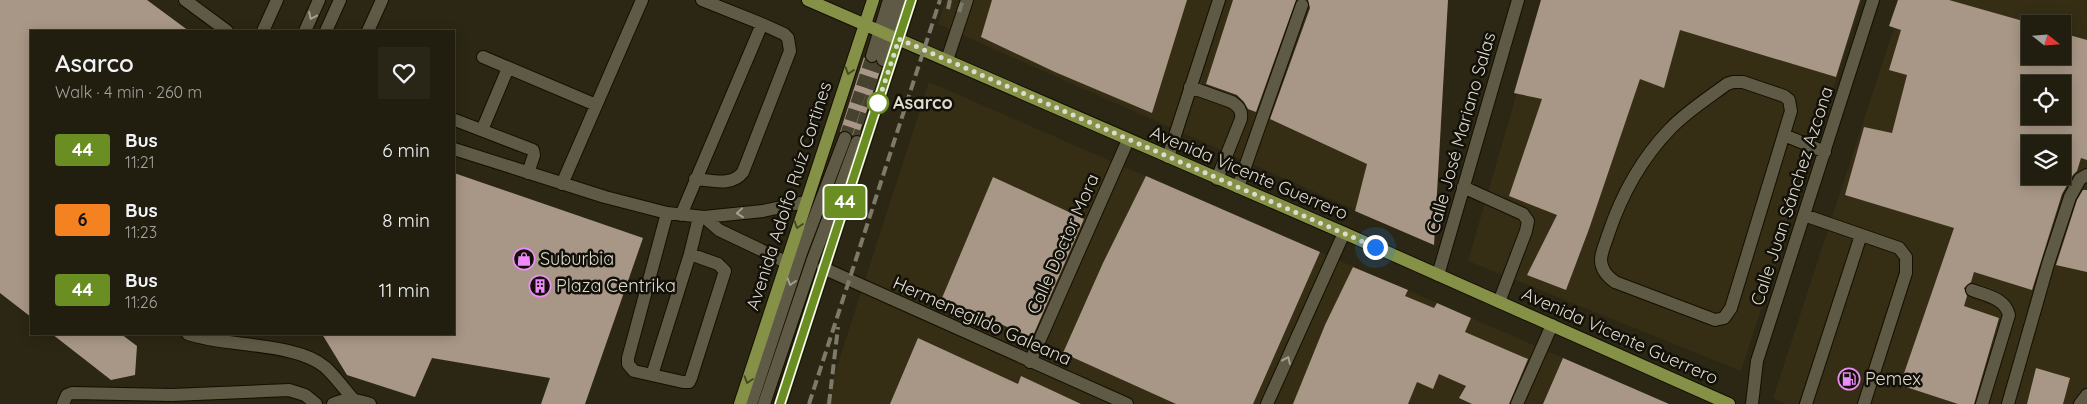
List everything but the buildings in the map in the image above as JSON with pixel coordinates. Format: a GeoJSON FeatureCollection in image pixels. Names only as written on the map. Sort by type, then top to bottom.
{"type":"FeatureCollection","features":[{"type":"Feature","properties":{"kind":"main road","name":"Avenida Vicente Guerrero"},"geometry":{"type":"LineString","coordinates":[[808,0],[1344,233],[1729,404]]}},
{"type":"Feature","properties":{"kind":"main road","name":"Avenida Adolfo Ruíz Cortines"},"geometry":{"type":"LineString","coordinates":[[740,404],[872,0]]}},
{"type":"Feature","properties":{"kind":"main road"},"geometry":{"type":"LineString","coordinates":[[780,404],[823,268],[889,35],[911,0]]}},
{"type":"Feature","properties":{"kind":"street"},"geometry":{"type":"LineString","coordinates":[[185,0],[226,30]]}},
{"type":"Feature","properties":{"kind":"street"},"geometry":{"type":"LineString","coordinates":[[263,30],[277,0]]}},
{"type":"Feature","properties":{"kind":"street"},"geometry":{"type":"LineString","coordinates":[[305,30],[319,0]]}},
{"type":"Feature","properties":{"kind":"street"},"geometry":{"type":"LineString","coordinates":[[326,30],[340,0]]}},
{"type":"Feature","properties":{"kind":"street"},"geometry":{"type":"LineString","coordinates":[[368,30],[382,0]]}},
{"type":"Feature","properties":{"kind":"street"},"geometry":{"type":"LineString","coordinates":[[562,184],[642,0]]}},
{"type":"Feature","properties":{"kind":"street"},"geometry":{"type":"LineString","coordinates":[[695,179],[729,182],[735,180],[743,172],[790,51],[788,38],[784,34],[702,0]]}},
{"type":"Feature","properties":{"kind":"street"},"geometry":{"type":"LineString","coordinates":[[888,0],[889,35]]}},
{"type":"Feature","properties":{"kind":"street"},"geometry":{"type":"LineString","coordinates":[[878,58],[889,35],[901,0]]}},
{"type":"Feature","properties":{"kind":"street"},"geometry":{"type":"LineString","coordinates":[[947,60],[968,0]]}},
{"type":"Feature","properties":{"kind":"street"},"geometry":{"type":"LineString","coordinates":[[1168,157],[1219,0]]}},
{"type":"Feature","properties":{"kind":"street","name":"Calle José Mariano Salas"},"geometry":{"type":"LineString","coordinates":[[1438,275],[1518,0]]}},
{"type":"Feature","properties":{"kind":"street","name":"Calle Juan Sánchez Azcona"},"geometry":{"type":"LineString","coordinates":[[1752,404],[1757,360],[1873,0]]}},
{"type":"Feature","properties":{"kind":"street"},"geometry":{"type":"LineString","coordinates":[[1238,187],[1302,5]]}},
{"type":"Feature","properties":{"kind":"street"},"geometry":{"type":"LineString","coordinates":[[681,215],[762,24]]}},
{"type":"Feature","properties":{"kind":"street"},"geometry":{"type":"LineString","coordinates":[[483,57],[596,105]]}},
{"type":"Feature","properties":{"kind":"street"},"geometry":{"type":"LineString","coordinates":[[482,130],[508,68]]}},
{"type":"Feature","properties":{"kind":"street"},"geometry":{"type":"LineString","coordinates":[[1743,82],[1784,96],[1789,100],[1791,110],[1784,135],[1731,308],[1724,318],[1715,320],[1615,282],[1608,277],[1602,266],[1601,258],[1620,200],[1635,175],[1661,140],[1686,115],[1727,84],[1743,82]]}},
{"type":"Feature","properties":{"kind":"street"},"geometry":{"type":"LineString","coordinates":[[1190,87],[1232,102],[1242,112],[1218,179]]}},
{"type":"Feature","properties":{"kind":"street"},"geometry":{"type":"LineString","coordinates":[[456,120],[533,150],[534,155],[528,173]]}},
{"type":"Feature","properties":{"kind":"street"},"geometry":{"type":"LineString","coordinates":[[1784,135],[1825,152]]}},
{"type":"Feature","properties":{"kind":"street"},"geometry":{"type":"LineString","coordinates":[[751,404],[801,253],[851,140],[764,404]]}},
{"type":"Feature","properties":{"kind":"street","name":"Calle Doctor Mora"},"geometry":{"type":"LineString","coordinates":[[1030,362],[1128,140]]}},
{"type":"Feature","properties":{"kind":"street"},"geometry":{"type":"LineString","coordinates":[[455,149],[640,208],[667,214],[702,217],[763,211],[805,202]]}},
{"type":"Feature","properties":{"kind":"street"},"geometry":{"type":"LineString","coordinates":[[2008,404],[2042,283],[2070,197],[2080,180],[2087,175]]}},
{"type":"Feature","properties":{"kind":"street"},"geometry":{"type":"LineString","coordinates":[[1464,187],[1523,214],[1528,222],[1498,302]]}},
{"type":"Feature","properties":{"kind":"street"},"geometry":{"type":"LineString","coordinates":[[667,214],[628,358],[630,367],[634,371],[689,382],[724,276],[722,267],[718,264],[690,254]]}},
{"type":"Feature","properties":{"kind":"street"},"geometry":{"type":"LineString","coordinates":[[1804,215],[1899,248],[1906,257],[1907,265],[1864,404]]}},
{"type":"Feature","properties":{"kind":"street"},"geometry":{"type":"LineString","coordinates":[[652,375],[702,217]]}},
{"type":"Feature","properties":{"kind":"street"},"geometry":{"type":"LineString","coordinates":[[702,217],[719,230],[786,262]]}},
{"type":"Feature","properties":{"kind":"street"},"geometry":{"type":"LineString","coordinates":[[1267,404],[1344,233]]}},
{"type":"Feature","properties":{"kind":"street"},"geometry":{"type":"LineString","coordinates":[[1806,404],[1861,235]]}},
{"type":"Feature","properties":{"kind":"street","name":"Hermenegildo Galeana"},"geometry":{"type":"LineString","coordinates":[[823,268],[1127,404]]}},
{"type":"Feature","properties":{"kind":"street"},"geometry":{"type":"LineString","coordinates":[[1972,290],[2002,302],[2007,307],[2009,315],[1982,404]]}},
{"type":"Feature","properties":{"kind":"street"},"geometry":{"type":"LineString","coordinates":[[1517,404],[1552,325]]}},
{"type":"Feature","properties":{"kind":"street"},"geometry":{"type":"LineString","coordinates":[[191,335],[205,340],[277,349],[300,355],[325,366],[353,399]]}},
{"type":"Feature","properties":{"kind":"street"},"geometry":{"type":"LineString","coordinates":[[63,404],[67,395],[72,393],[172,395],[289,390],[305,395],[316,404]]}},
{"type":"Feature","properties":{"kind":"street"},"geometry":{"type":"LineString","coordinates":[[2080,404],[2087,395]]}},
{"type":"Feature","properties":{"kind":"street"},"geometry":{"type":"LineString","coordinates":[[333,404],[353,399],[370,404]]}},
{"type":"Feature","properties":{"kind":"shaded area"},"geometry":{"type":"Polygon","coordinates":[[[946,0],[1448,0],[1434,245],[938,24],[946,0]]]}},
{"type":"Feature","properties":{"kind":"shaded area"},"geometry":{"type":"Polygon","coordinates":[[[1544,0],[1862,0],[1741,371],[1468,261],[1544,0]]]}},
{"type":"Feature","properties":{"kind":"shaded area"},"geometry":{"type":"Polygon","coordinates":[[[1903,0],[2087,0],[2087,404],[1786,404],[1773,398],[1903,0]]]}},
{"type":"Feature","properties":{"kind":"shaded area"},"geometry":{"type":"Polygon","coordinates":[[[929,82],[1669,404],[825,404],[929,82]]]}},
{"type":"Feature","properties":{"kind":"tunnel"},"geometry":{"type":"LineString","coordinates":[[845,138],[872,56]]}},
{"type":"Feature","properties":{"kind":"tunnel"},"geometry":{"type":"LineString","coordinates":[[857,142],[883,60]]}},
{"type":"Feature","properties":{"kind":"railway"},"geometry":{"type":"LineString","coordinates":[[809,404],[940,0]]}},
{"type":"Feature","properties":{"kind":"railway"},"geometry":{"type":"LineString","coordinates":[[948,9],[950,0]]}},
{"type":"Feature","properties":{"kind":"railway"},"geometry":{"type":"LineString","coordinates":[[959,12],[963,0]]}},
{"type":"Feature","properties":{"kind":"railway"},"geometry":{"type":"LineString","coordinates":[[829,404],[838,327]]}},
{"type":"Feature","properties":{"kind":"bus line","name":"44"},"geometry":{"type":"LineString","coordinates":[[780,404],[911,0]]}},
{"type":"Feature","properties":{"kind":"place","name":"Asarco"},"geometry":{"type":"Point","coordinates":[878,103]}},
{"type":"Feature","properties":{"kind":"place","name":"Suburbia"},"geometry":{"type":"Point","coordinates":[524,259]}},
{"type":"Feature","properties":{"kind":"place","name":"Plaza Centrika"},"geometry":{"type":"Point","coordinates":[540,286]}},
{"type":"Feature","properties":{"kind":"place","name":"Pemex"},"geometry":{"type":"Point","coordinates":[1849,379]}},
{"type":"Feature","properties":{"kind":"route"},"geometry":{"type":"LineString","coordinates":[[878,103],[876,109],[899,39],[1375,247]]}}]}
